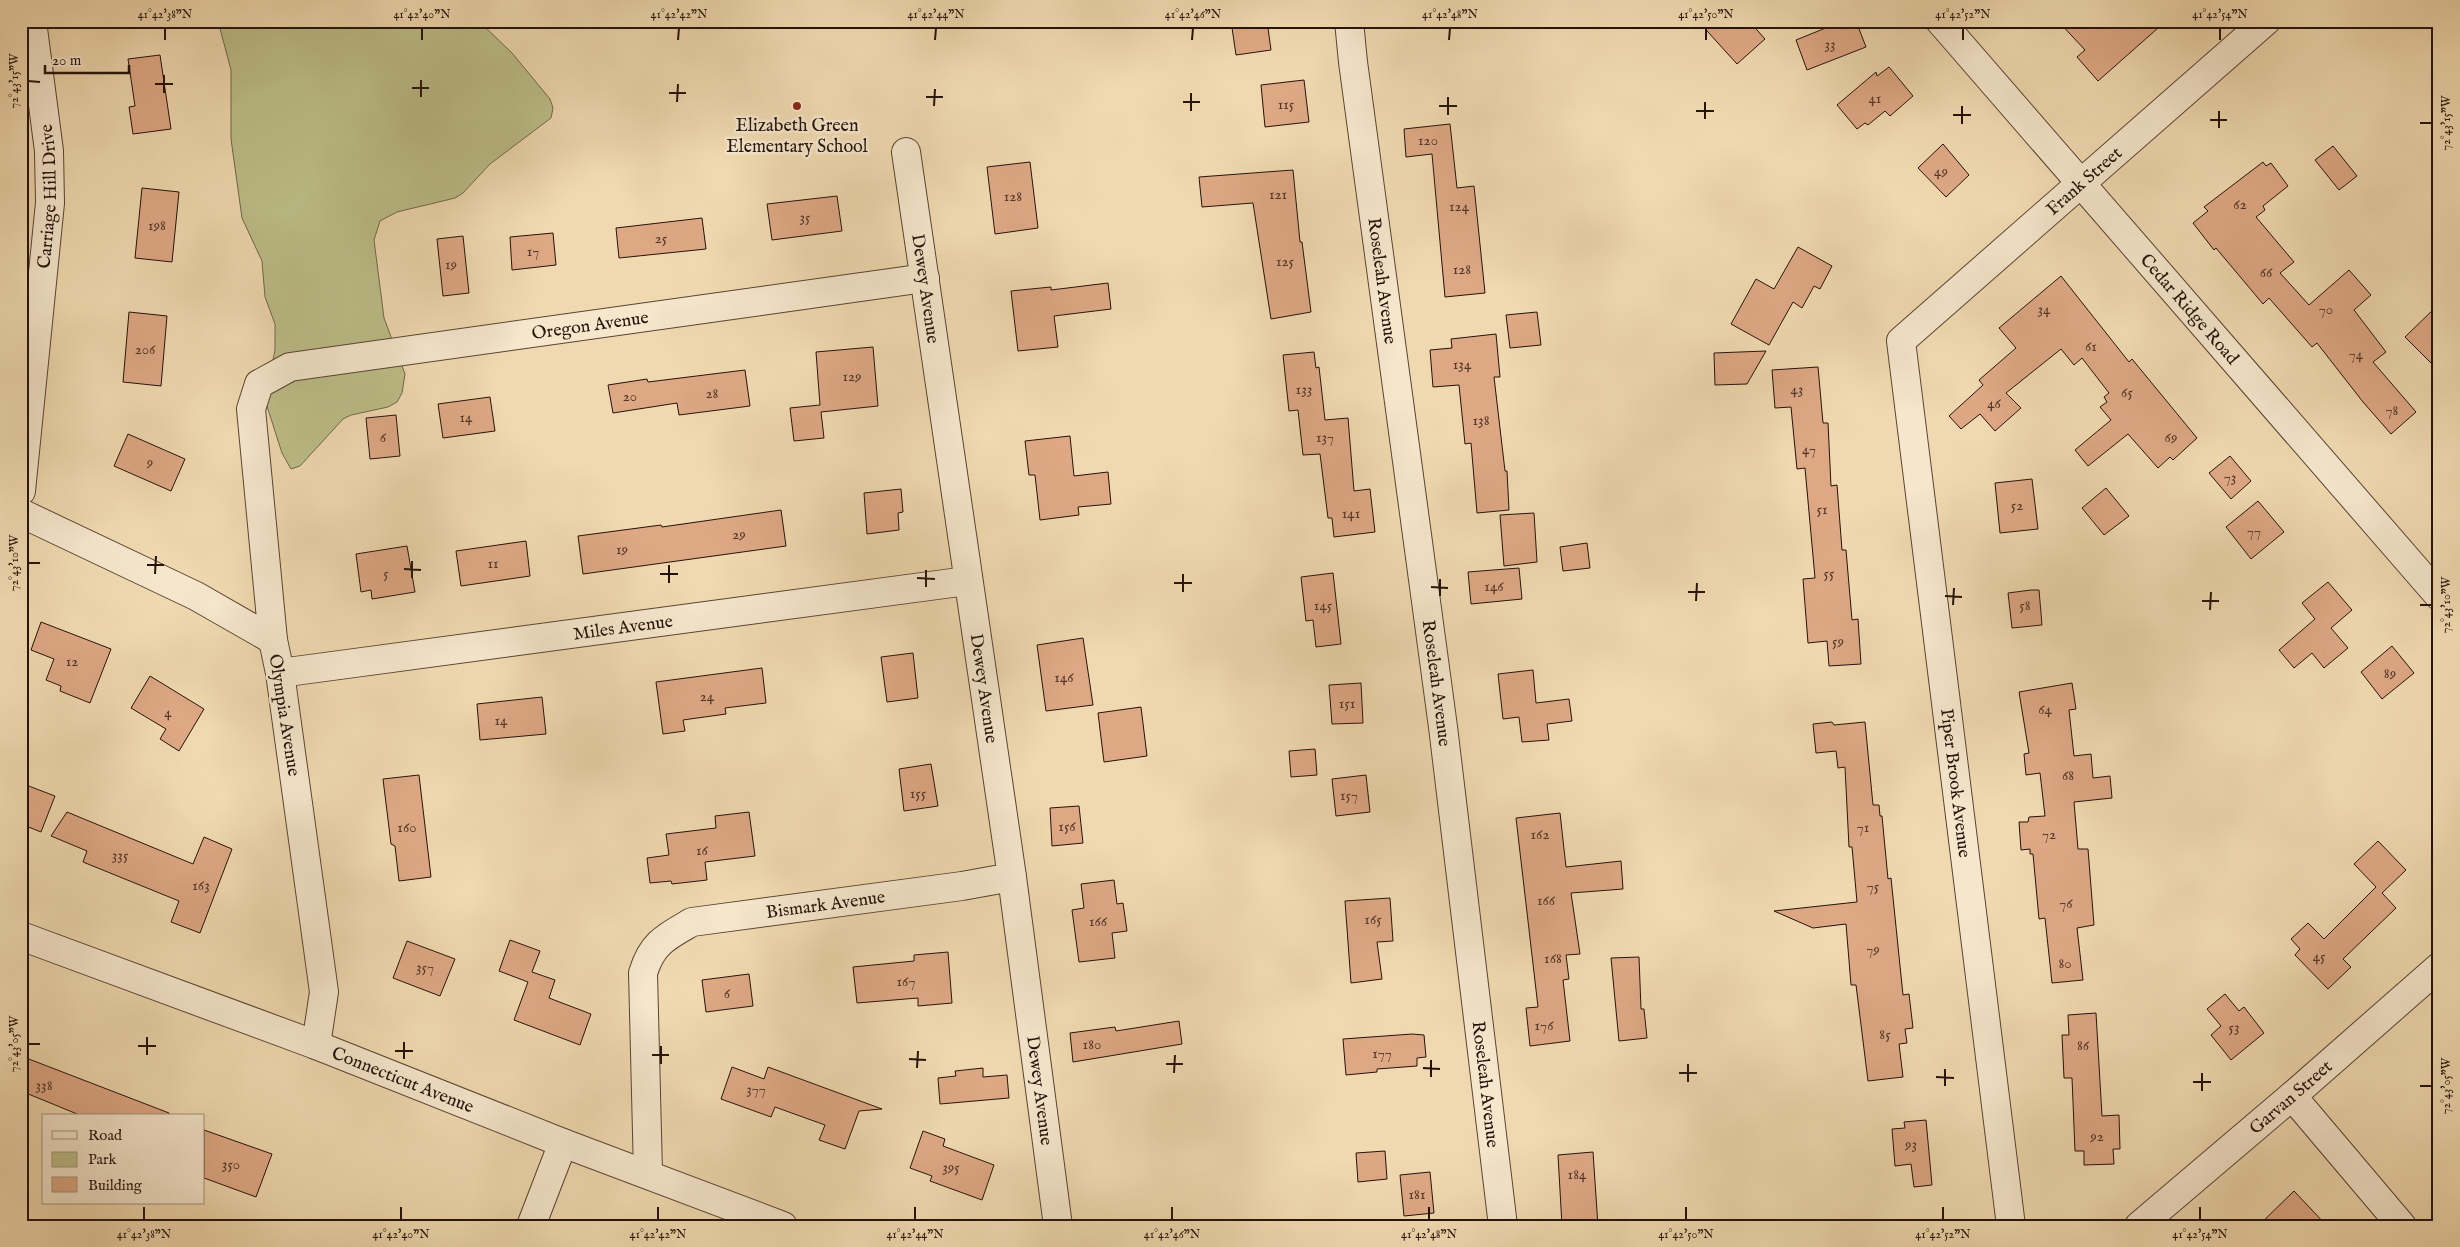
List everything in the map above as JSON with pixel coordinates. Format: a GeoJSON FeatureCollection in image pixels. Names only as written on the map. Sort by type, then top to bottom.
{"type":"FeatureCollection","features":[{"type":"Feature","properties":{"kind":"street","name":"Carriage Hill Drive"},"geometry":{"type":"LineString","coordinates":[[21,491],[50,203],[49,151],[32,21]]}},
{"type":"Feature","properties":{"kind":"street","name":"Roseleah Avenue"},"geometry":{"type":"LineString","coordinates":[[1349,21],[1354,72],[1443,727],[1503,1226]]}},
{"type":"Feature","properties":{"kind":"street","name":"Cedar Ridge Road"},"geometry":{"type":"LineString","coordinates":[[1940,21],[2082,182],[2439,596]]}},
{"type":"Feature","properties":{"kind":"street","name":"Frank Street"},"geometry":{"type":"LineString","coordinates":[[1901,341],[2266,21]]}},
{"type":"Feature","properties":{"kind":"street","name":"Dewey Avenue"},"geometry":{"type":"LineString","coordinates":[[906,152],[1012,878],[1058,1226]]}},
{"type":"Feature","properties":{"kind":"street","name":"Oregon Avenue"},"geometry":{"type":"LineString","coordinates":[[259,384],[290,367],[925,278]]}},
{"type":"Feature","properties":{"kind":"street","name":"Piper Brook Avenue"},"geometry":{"type":"LineString","coordinates":[[1901,341],[2011,1226]]}},
{"type":"Feature","properties":{"kind":"street","name":"Olympia Avenue"},"geometry":{"type":"LineString","coordinates":[[259,384],[251,409],[273,640],[280,673],[324,992],[316,1045]]}},
{"type":"Feature","properties":{"kind":"street"},"geometry":{"type":"LineString","coordinates":[[21,513],[196,596],[273,640]]}},
{"type":"Feature","properties":{"kind":"street","name":"Miles Avenue"},"geometry":{"type":"LineString","coordinates":[[280,673],[968,581]]}},
{"type":"Feature","properties":{"kind":"street","name":"Bismark Avenue"},"geometry":{"type":"LineString","coordinates":[[648,1173],[643,973],[649,955],[667,936],[692,922],[1012,878]]}},
{"type":"Feature","properties":{"kind":"street","name":"Connecticut Avenue"},"geometry":{"type":"LineString","coordinates":[[21,936],[316,1045],[563,1143],[648,1173],[783,1226]]}},
{"type":"Feature","properties":{"kind":"street","name":"Garvan Street"},"geometry":{"type":"LineString","coordinates":[[2139,1226],[2292,1096],[2439,966]]}},
{"type":"Feature","properties":{"kind":"street"},"geometry":{"type":"LineString","coordinates":[[2292,1096],[2402,1226]]}},
{"type":"Feature","properties":{"kind":"street"},"geometry":{"type":"LineString","coordinates":[[531,1226],[563,1143]]}},
{"type":"Feature","properties":{"kind":"green space"},"geometry":{"type":"Polygon","coordinates":[[[218,21],[483,21],[483,25],[512,53],[550,99],[553,108],[551,118],[490,164],[463,193],[455,198],[397,212],[380,221],[374,240],[384,318],[405,374],[402,393],[397,402],[388,407],[351,415],[343,419],[300,466],[291,469],[282,453],[265,400],[275,350],[275,324],[265,297],[262,261],[242,218],[231,139],[231,70],[218,21]]]}},
{"type":"Feature","properties":{"kind":"building"},"geometry":{"type":"Polygon","coordinates":[[[1231,21],[1267,21],[1271,50],[1236,55],[1231,21]]]}},
{"type":"Feature","properties":{"kind":"building"},"geometry":{"type":"Polygon","coordinates":[[[1698,21],[1749,21],[1765,39],[1737,64],[1698,21]]]}},
{"type":"Feature","properties":{"kind":"building"},"geometry":{"type":"Polygon","coordinates":[[[1843,21],[1856,21],[1866,47],[1807,70],[1796,40],[1843,21]]]}},
{"type":"Feature","properties":{"kind":"building"},"geometry":{"type":"Polygon","coordinates":[[[2058,21],[2166,21],[2098,81],[2077,57],[2085,50],[2058,21]]]}},
{"type":"Feature","properties":{"kind":"building"},"geometry":{"type":"Polygon","coordinates":[[[160,55],[171,129],[133,134],[129,107],[135,106],[128,59],[160,55]]]}},
{"type":"Feature","properties":{"kind":"building"},"geometry":{"type":"Polygon","coordinates":[[[1889,67],[1913,96],[1890,116],[1885,111],[1868,125],[1865,123],[1857,129],[1837,105],[1876,72],[1877,76],[1889,67]]]}},
{"type":"Feature","properties":{"kind":"building"},"geometry":{"type":"Polygon","coordinates":[[[1304,80],[1309,122],[1265,127],[1261,85],[1304,80]]]}},
{"type":"Feature","properties":{"kind":"building"},"geometry":{"type":"Polygon","coordinates":[[[1450,124],[1457,188],[1474,186],[1485,293],[1445,297],[1432,154],[1406,157],[1404,129],[1450,124]]]}},
{"type":"Feature","properties":{"kind":"building"},"geometry":{"type":"Polygon","coordinates":[[[1943,144],[1969,175],[1946,197],[1918,168],[1943,144]]]}},
{"type":"Feature","properties":{"kind":"building"},"geometry":{"type":"Polygon","coordinates":[[[2333,146],[2357,176],[2339,190],[2315,160],[2333,146]]]}},
{"type":"Feature","properties":{"kind":"building"},"geometry":{"type":"Polygon","coordinates":[[[1030,162],[1038,228],[995,234],[987,167],[1030,162]]]}},
{"type":"Feature","properties":{"kind":"building"},"geometry":{"type":"Polygon","coordinates":[[[2263,162],[2266,166],[2271,163],[2288,186],[2263,206],[2265,210],[2256,217],[2294,262],[2280,273],[2309,305],[2349,270],[2371,295],[2354,310],[2386,352],[2373,362],[2416,412],[2391,434],[2363,402],[2317,343],[2312,347],[2269,298],[2263,304],[2216,248],[2214,250],[2193,223],[2208,211],[2204,207],[2263,162]]]}},
{"type":"Feature","properties":{"kind":"building"},"geometry":{"type":"Polygon","coordinates":[[[1293,170],[1300,242],[1302,242],[1311,312],[1271,319],[1253,203],[1202,207],[1199,177],[1293,170]]]}},
{"type":"Feature","properties":{"kind":"building"},"geometry":{"type":"Polygon","coordinates":[[[142,188],[179,192],[172,262],[135,258],[142,188]]]}},
{"type":"Feature","properties":{"kind":"building"},"geometry":{"type":"Polygon","coordinates":[[[837,196],[842,231],[772,240],[767,204],[837,196]]]}},
{"type":"Feature","properties":{"kind":"building"},"geometry":{"type":"Polygon","coordinates":[[[702,218],[706,249],[619,258],[616,228],[702,218]]]}},
{"type":"Feature","properties":{"kind":"building"},"geometry":{"type":"Polygon","coordinates":[[[553,233],[556,265],[512,270],[510,237],[553,233]]]}},
{"type":"Feature","properties":{"kind":"building"},"geometry":{"type":"Polygon","coordinates":[[[463,236],[469,293],[443,296],[437,239],[463,236]]]}},
{"type":"Feature","properties":{"kind":"building"},"geometry":{"type":"Polygon","coordinates":[[[1798,247],[1832,266],[1820,289],[1814,286],[1802,308],[1793,302],[1769,345],[1731,324],[1756,279],[1774,289],[1798,247]]]}},
{"type":"Feature","properties":{"kind":"building"},"geometry":{"type":"Polygon","coordinates":[[[2061,276],[2129,362],[2132,359],[2197,438],[2173,460],[2170,457],[2158,468],[2128,434],[2088,466],[2075,450],[2111,420],[2100,407],[2107,402],[2104,397],[2109,393],[2082,358],[2074,365],[2061,349],[2006,393],[2021,408],[1995,431],[1980,414],[1961,429],[1949,416],[1983,385],[1979,380],[2016,348],[1999,328],[2061,276]]]}},
{"type":"Feature","properties":{"kind":"building"},"geometry":{"type":"Polygon","coordinates":[[[1108,283],[1111,309],[1054,316],[1058,347],[1018,351],[1011,291],[1051,287],[1051,290],[1108,283]]]}},
{"type":"Feature","properties":{"kind":"building"},"geometry":{"type":"Polygon","coordinates":[[[2439,304],[2439,371],[2405,337],[2439,304]]]}},
{"type":"Feature","properties":{"kind":"building"},"geometry":{"type":"Polygon","coordinates":[[[129,312],[167,316],[161,386],[123,382],[129,312]]]}},
{"type":"Feature","properties":{"kind":"building"},"geometry":{"type":"Polygon","coordinates":[[[1537,312],[1541,345],[1510,348],[1506,315],[1537,312]]]}},
{"type":"Feature","properties":{"kind":"building"},"geometry":{"type":"Polygon","coordinates":[[[1496,334],[1500,377],[1494,377],[1505,471],[1507,471],[1509,510],[1477,513],[1471,443],[1465,444],[1459,385],[1433,387],[1430,350],[1452,348],[1451,339],[1496,334]]]}},
{"type":"Feature","properties":{"kind":"building"},"geometry":{"type":"Polygon","coordinates":[[[873,347],[878,406],[821,412],[824,438],[794,441],[790,408],[820,405],[816,352],[873,347]]]}},
{"type":"Feature","properties":{"kind":"building"},"geometry":{"type":"Polygon","coordinates":[[[1766,351],[1747,384],[1715,385],[1714,353],[1766,351]]]}},
{"type":"Feature","properties":{"kind":"building"},"geometry":{"type":"Polygon","coordinates":[[[1314,352],[1316,368],[1319,367],[1325,420],[1348,418],[1354,491],[1370,489],[1375,532],[1334,537],[1332,518],[1328,518],[1320,454],[1303,455],[1298,410],[1289,411],[1283,355],[1314,352]]]}},
{"type":"Feature","properties":{"kind":"building"},"geometry":{"type":"Polygon","coordinates":[[[1818,367],[1823,423],[1828,423],[1831,486],[1837,485],[1842,550],[1846,550],[1852,620],[1858,619],[1861,664],[1829,666],[1827,641],[1808,643],[1803,579],[1815,578],[1805,468],[1797,469],[1791,407],[1775,408],[1772,370],[1818,367]]]}},
{"type":"Feature","properties":{"kind":"building"},"geometry":{"type":"Polygon","coordinates":[[[745,370],[750,406],[679,415],[677,403],[613,413],[608,385],[647,379],[648,382],[745,370]]]}},
{"type":"Feature","properties":{"kind":"building"},"geometry":{"type":"Polygon","coordinates":[[[490,397],[495,431],[443,438],[438,404],[490,397]]]}},
{"type":"Feature","properties":{"kind":"building"},"geometry":{"type":"Polygon","coordinates":[[[396,415],[400,456],[370,459],[366,418],[396,415]]]}},
{"type":"Feature","properties":{"kind":"building"},"geometry":{"type":"Polygon","coordinates":[[[128,434],[185,459],[171,491],[114,466],[128,434]]]}},
{"type":"Feature","properties":{"kind":"building"},"geometry":{"type":"Polygon","coordinates":[[[1070,436],[1074,476],[1108,472],[1111,504],[1078,507],[1079,515],[1040,520],[1035,475],[1029,475],[1025,441],[1070,436]]]}},
{"type":"Feature","properties":{"kind":"building"},"geometry":{"type":"Polygon","coordinates":[[[2230,456],[2251,481],[2231,499],[2209,473],[2230,456]]]}},
{"type":"Feature","properties":{"kind":"building"},"geometry":{"type":"Polygon","coordinates":[[[2032,479],[2038,529],[2000,533],[1995,483],[2032,479]]]}},
{"type":"Feature","properties":{"kind":"building"},"geometry":{"type":"Polygon","coordinates":[[[2106,488],[2129,516],[2104,535],[2082,508],[2106,488]]]}},
{"type":"Feature","properties":{"kind":"building"},"geometry":{"type":"Polygon","coordinates":[[[901,489],[903,512],[898,513],[899,530],[867,534],[864,493],[901,489]]]}},
{"type":"Feature","properties":{"kind":"building"},"geometry":{"type":"Polygon","coordinates":[[[2258,501],[2284,532],[2251,559],[2226,527],[2258,501]]]}},
{"type":"Feature","properties":{"kind":"building"},"geometry":{"type":"Polygon","coordinates":[[[781,510],[786,546],[583,574],[578,536],[661,525],[662,527],[781,510]]]}},
{"type":"Feature","properties":{"kind":"building"},"geometry":{"type":"Polygon","coordinates":[[[1534,513],[1537,562],[1504,566],[1500,515],[1534,513]]]}},
{"type":"Feature","properties":{"kind":"building"},"geometry":{"type":"Polygon","coordinates":[[[526,541],[530,576],[461,586],[456,551],[526,541]]]}},
{"type":"Feature","properties":{"kind":"building"},"geometry":{"type":"Polygon","coordinates":[[[1587,543],[1590,568],[1563,571],[1560,547],[1587,543]]]}},
{"type":"Feature","properties":{"kind":"building"},"geometry":{"type":"Polygon","coordinates":[[[407,546],[415,592],[372,599],[371,590],[361,592],[356,554],[407,546]]]}},
{"type":"Feature","properties":{"kind":"building"},"geometry":{"type":"Polygon","coordinates":[[[1519,568],[1522,599],[1471,604],[1468,572],[1519,568]]]}},
{"type":"Feature","properties":{"kind":"building"},"geometry":{"type":"Polygon","coordinates":[[[1333,573],[1341,644],[1316,647],[1313,620],[1306,621],[1301,577],[1333,573]]]}},
{"type":"Feature","properties":{"kind":"building"},"geometry":{"type":"Polygon","coordinates":[[[2328,582],[2352,610],[2331,628],[2348,648],[2324,668],[2312,653],[2294,668],[2279,650],[2315,619],[2302,603],[2328,582]]]}},
{"type":"Feature","properties":{"kind":"building"},"geometry":{"type":"Polygon","coordinates":[[[2039,590],[2042,625],[2012,628],[2008,593],[2039,590]]]}},
{"type":"Feature","properties":{"kind":"building"},"geometry":{"type":"Polygon","coordinates":[[[41,622],[111,649],[90,703],[60,691],[61,686],[46,680],[54,659],[31,650],[41,622]]]}},
{"type":"Feature","properties":{"kind":"building"},"geometry":{"type":"Polygon","coordinates":[[[1083,638],[1093,705],[1046,711],[1037,645],[1083,638]]]}},
{"type":"Feature","properties":{"kind":"building"},"geometry":{"type":"Polygon","coordinates":[[[2392,646],[2414,673],[2382,699],[2361,672],[2392,646]]]}},
{"type":"Feature","properties":{"kind":"building"},"geometry":{"type":"Polygon","coordinates":[[[913,653],[918,698],[887,702],[881,657],[913,653]]]}},
{"type":"Feature","properties":{"kind":"building"},"geometry":{"type":"Polygon","coordinates":[[[762,668],[766,703],[725,708],[726,714],[683,720],[685,731],[663,734],[656,682],[762,668]]]}},
{"type":"Feature","properties":{"kind":"building"},"geometry":{"type":"Polygon","coordinates":[[[1533,670],[1536,703],[1569,699],[1572,721],[1547,724],[1549,740],[1522,742],[1519,717],[1503,719],[1498,674],[1533,670]]]}},
{"type":"Feature","properties":{"kind":"building"},"geometry":{"type":"Polygon","coordinates":[[[150,676],[204,709],[179,751],[160,739],[166,729],[131,708],[150,676]]]}},
{"type":"Feature","properties":{"kind":"building"},"geometry":{"type":"Polygon","coordinates":[[[1361,683],[1363,723],[1332,724],[1329,685],[1361,683]]]}},
{"type":"Feature","properties":{"kind":"building"},"geometry":{"type":"Polygon","coordinates":[[[2072,683],[2076,709],[2069,710],[2074,756],[2091,754],[2093,778],[2110,776],[2112,798],[2074,802],[2078,849],[2088,849],[2094,925],[2077,928],[2083,980],[2052,983],[2045,918],[2039,919],[2033,854],[2030,854],[2030,849],[2021,850],[2019,822],[2028,822],[2029,817],[2045,816],[2040,773],[2026,775],[2024,754],[2029,753],[2019,692],[2072,683]]]}},
{"type":"Feature","properties":{"kind":"building"},"geometry":{"type":"Polygon","coordinates":[[[542,697],[546,734],[480,740],[477,704],[542,697]]]}},
{"type":"Feature","properties":{"kind":"building"},"geometry":{"type":"Polygon","coordinates":[[[1141,707],[1147,756],[1104,762],[1098,713],[1141,707]]]}},
{"type":"Feature","properties":{"kind":"building"},"geometry":{"type":"Polygon","coordinates":[[[1832,722],[1834,725],[1865,722],[1873,805],[1879,805],[1880,816],[1882,816],[1888,879],[1891,878],[1903,995],[1909,994],[1913,1028],[1905,1029],[1907,1043],[1899,1044],[1903,1077],[1868,1081],[1856,985],[1851,985],[1846,924],[1813,928],[1774,911],[1857,902],[1852,847],[1849,847],[1845,767],[1838,768],[1836,751],[1816,753],[1813,724],[1832,722]]]}},
{"type":"Feature","properties":{"kind":"building"},"geometry":{"type":"Polygon","coordinates":[[[1315,749],[1317,775],[1291,777],[1289,751],[1315,749]]]}},
{"type":"Feature","properties":{"kind":"building"},"geometry":{"type":"Polygon","coordinates":[[[931,764],[938,806],[904,811],[899,769],[931,764]]]}},
{"type":"Feature","properties":{"kind":"building"},"geometry":{"type":"Polygon","coordinates":[[[419,775],[431,877],[399,881],[395,846],[391,844],[383,779],[419,775]]]}},
{"type":"Feature","properties":{"kind":"building"},"geometry":{"type":"Polygon","coordinates":[[[1366,775],[1370,812],[1336,816],[1332,779],[1366,775]]]}},
{"type":"Feature","properties":{"kind":"building"},"geometry":{"type":"Polygon","coordinates":[[[26,785],[55,796],[41,832],[21,824],[21,796],[26,785]]]}},
{"type":"Feature","properties":{"kind":"building"},"geometry":{"type":"Polygon","coordinates":[[[1079,806],[1083,843],[1052,846],[1050,808],[1079,806]]]}},
{"type":"Feature","properties":{"kind":"building"},"geometry":{"type":"Polygon","coordinates":[[[67,812],[193,864],[204,837],[232,849],[200,933],[171,922],[179,901],[83,862],[87,851],[51,836],[67,812]]]}},
{"type":"Feature","properties":{"kind":"building"},"geometry":{"type":"Polygon","coordinates":[[[749,812],[755,856],[705,862],[707,880],[672,884],[671,881],[650,883],[647,858],[669,855],[666,834],[716,828],[715,816],[749,812]]]}},
{"type":"Feature","properties":{"kind":"building"},"geometry":{"type":"Polygon","coordinates":[[[1560,813],[1566,867],[1621,861],[1623,889],[1571,893],[1580,954],[1566,955],[1569,979],[1563,980],[1570,1041],[1530,1046],[1526,1008],[1538,1007],[1516,818],[1560,813]]]}},
{"type":"Feature","properties":{"kind":"building"},"geometry":{"type":"Polygon","coordinates":[[[2378,841],[2406,870],[2382,893],[2396,908],[2343,959],[2351,967],[2328,989],[2295,955],[2300,949],[2291,939],[2308,923],[2324,939],[2376,887],[2354,864],[2378,841]]]}},
{"type":"Feature","properties":{"kind":"building"},"geometry":{"type":"Polygon","coordinates":[[[1114,880],[1117,904],[1123,903],[1127,931],[1112,933],[1115,958],[1079,962],[1072,910],[1084,908],[1081,884],[1114,880]]]}},
{"type":"Feature","properties":{"kind":"building"},"geometry":{"type":"Polygon","coordinates":[[[1390,898],[1393,941],[1377,942],[1382,979],[1351,983],[1345,901],[1390,898]]]}},
{"type":"Feature","properties":{"kind":"building"},"geometry":{"type":"Polygon","coordinates":[[[510,940],[540,951],[532,972],[555,980],[549,998],[591,1014],[580,1045],[514,1020],[528,982],[499,971],[510,940]]]}},
{"type":"Feature","properties":{"kind":"building"},"geometry":{"type":"Polygon","coordinates":[[[407,941],[455,959],[440,996],[393,978],[407,941]]]}},
{"type":"Feature","properties":{"kind":"building"},"geometry":{"type":"Polygon","coordinates":[[[948,952],[952,1003],[918,1006],[918,998],[857,1003],[853,967],[914,961],[914,955],[948,952]]]}},
{"type":"Feature","properties":{"kind":"building"},"geometry":{"type":"Polygon","coordinates":[[[1639,957],[1641,1009],[1644,1009],[1647,1038],[1619,1041],[1611,958],[1639,957]]]}},
{"type":"Feature","properties":{"kind":"building"},"geometry":{"type":"Polygon","coordinates":[[[749,974],[753,1006],[706,1012],[702,980],[749,974]]]}},
{"type":"Feature","properties":{"kind":"building"},"geometry":{"type":"Polygon","coordinates":[[[2225,994],[2239,1011],[2244,1007],[2264,1033],[2231,1060],[2211,1035],[2221,1026],[2207,1009],[2225,994]]]}},
{"type":"Feature","properties":{"kind":"building"},"geometry":{"type":"Polygon","coordinates":[[[2096,1013],[2102,1116],[2119,1115],[2120,1149],[2113,1149],[2114,1164],[2084,1165],[2084,1151],[2075,1151],[2072,1078],[2064,1078],[2062,1035],[2069,1035],[2068,1015],[2096,1013]]]}},
{"type":"Feature","properties":{"kind":"building"},"geometry":{"type":"Polygon","coordinates":[[[1179,1021],[1182,1044],[1073,1062],[1070,1033],[1115,1027],[1116,1031],[1179,1021]]]}},
{"type":"Feature","properties":{"kind":"building"},"geometry":{"type":"Polygon","coordinates":[[[1412,1034],[1424,1035],[1426,1057],[1417,1058],[1417,1066],[1377,1069],[1377,1072],[1346,1075],[1343,1039],[1412,1034]]]}},
{"type":"Feature","properties":{"kind":"building"},"geometry":{"type":"Polygon","coordinates":[[[21,1056],[169,1114],[77,1114],[21,1091],[21,1056]]]}},
{"type":"Feature","properties":{"kind":"building"},"geometry":{"type":"Polygon","coordinates":[[[732,1067],[764,1079],[768,1067],[882,1109],[859,1111],[845,1149],[819,1140],[825,1125],[775,1107],[771,1117],[721,1099],[732,1067]]]}},
{"type":"Feature","properties":{"kind":"building"},"geometry":{"type":"Polygon","coordinates":[[[983,1068],[983,1077],[1007,1075],[1009,1098],[940,1104],[938,1078],[956,1076],[955,1071],[983,1068]]]}},
{"type":"Feature","properties":{"kind":"building"},"geometry":{"type":"Polygon","coordinates":[[[1926,1120],[1932,1185],[1914,1187],[1911,1164],[1895,1166],[1892,1129],[1905,1128],[1904,1122],[1926,1120]]]}},
{"type":"Feature","properties":{"kind":"building"},"geometry":{"type":"Polygon","coordinates":[[[205,1130],[272,1154],[256,1197],[205,1178],[205,1130]]]}},
{"type":"Feature","properties":{"kind":"building"},"geometry":{"type":"Polygon","coordinates":[[[923,1131],[945,1139],[943,1146],[994,1165],[982,1200],[930,1181],[932,1176],[910,1168],[923,1131]]]}},
{"type":"Feature","properties":{"kind":"building"},"geometry":{"type":"Polygon","coordinates":[[[1385,1151],[1387,1179],[1358,1182],[1356,1153],[1385,1151]]]}},
{"type":"Feature","properties":{"kind":"building"},"geometry":{"type":"Polygon","coordinates":[[[1593,1152],[1598,1226],[1562,1226],[1558,1155],[1593,1152]]]}},
{"type":"Feature","properties":{"kind":"building"},"geometry":{"type":"Polygon","coordinates":[[[1430,1172],[1434,1213],[1404,1216],[1400,1175],[1430,1172]]]}},
{"type":"Feature","properties":{"kind":"building"},"geometry":{"type":"Polygon","coordinates":[[[2294,1191],[2327,1226],[2258,1226],[2294,1191]]]}},
{"type":"Feature","properties":{"kind":"place","name":"Elizabeth Green Elementary School"},"geometry":{"type":"Point","coordinates":[797,106]}}]}
